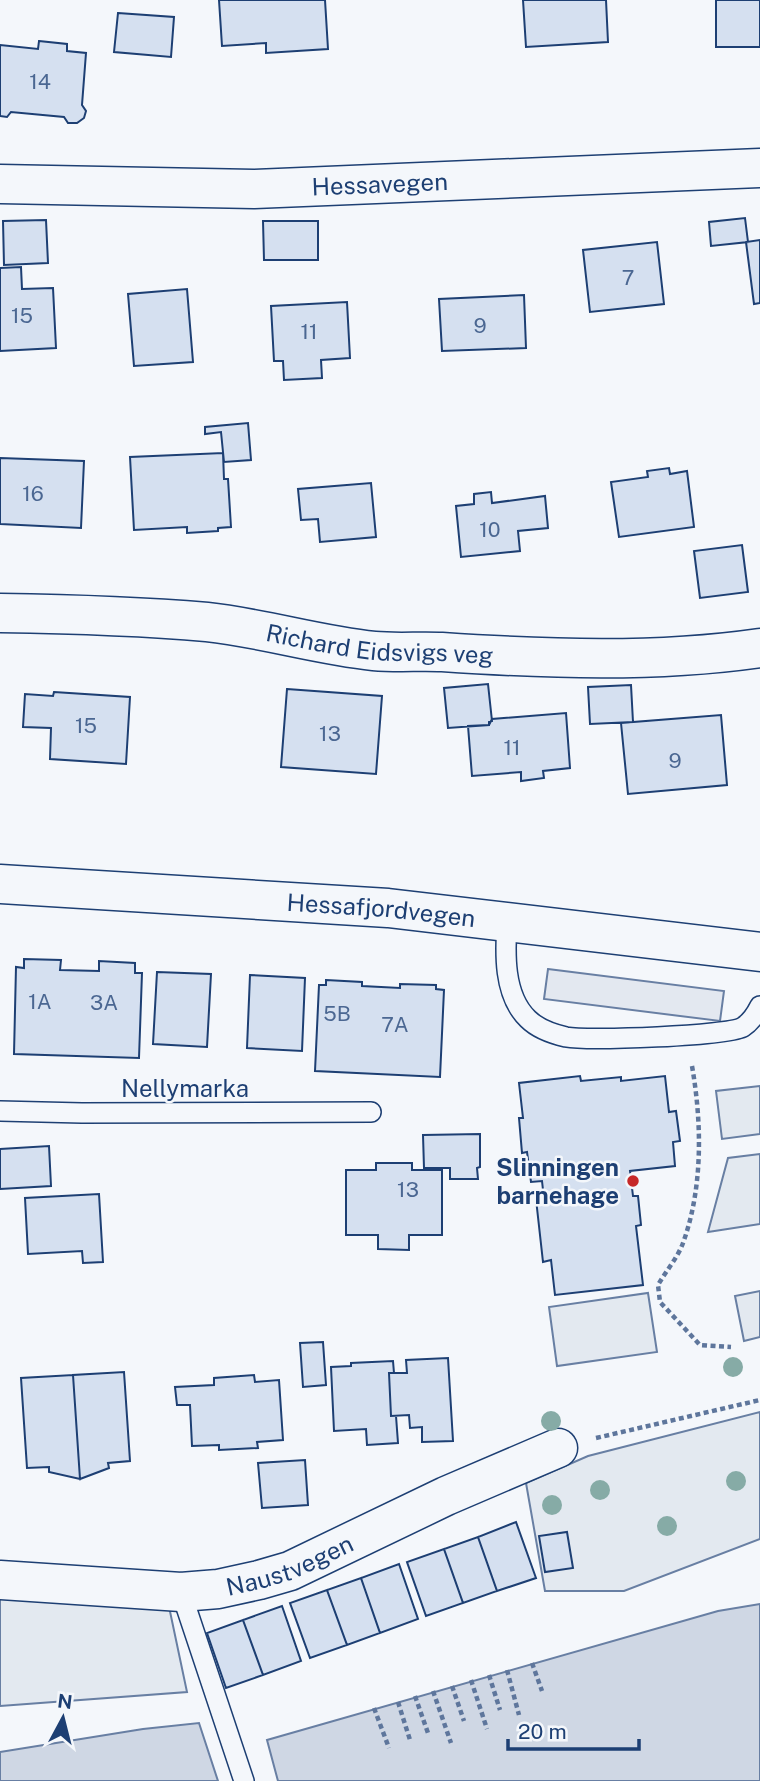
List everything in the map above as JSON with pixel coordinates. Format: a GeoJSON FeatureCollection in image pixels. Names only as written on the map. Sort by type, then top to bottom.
{"type":"FeatureCollection","features":[{"type":"Feature","properties":{"kind":"street","name":"Hessavegen"},"geometry":{"type":"LineString","coordinates":[[0,184],[266,189],[760,168]]}},
{"type":"Feature","properties":{"kind":"street","name":"Richard Eidsvigs veg"},"geometry":{"type":"LineString","coordinates":[[0,613],[206,622],[273,631],[376,651],[516,657],[660,656],[760,648]]}},
{"type":"Feature","properties":{"kind":"street","name":"Hessafjordvegen"},"geometry":{"type":"LineString","coordinates":[[0,884],[336,904],[760,951]]}},
{"type":"Feature","properties":{"kind":"street","name":"Naustvegen"},"geometry":{"type":"LineString","coordinates":[[0,1580],[181,1592],[218,1589],[290,1571],[446,1496],[558,1448]]}},
{"type":"Feature","properties":{"kind":"lane"},"geometry":{"type":"LineString","coordinates":[[507,921],[506,966],[520,1009],[534,1024],[568,1037],[597,1039],[741,1028],[751,1021],[760,1006]]}},
{"type":"Feature","properties":{"kind":"lane","name":"Nellymarka"},"geometry":{"type":"LineString","coordinates":[[0,1111],[370,1112]]}},
{"type":"Feature","properties":{"kind":"lane"},"geometry":{"type":"LineString","coordinates":[[181,1592],[244,1781]]}},
{"type":"Feature","properties":{"kind":"path"},"geometry":{"type":"LineString","coordinates":[[686,1034],[697,1095],[697,1184],[682,1244],[658,1284],[660,1302],[700,1346],[731,1347]]}},
{"type":"Feature","properties":{"kind":"path"},"geometry":{"type":"LineString","coordinates":[[558,1448],[760,1399]]}},
{"type":"Feature","properties":{"kind":"path"},"geometry":{"type":"LineString","coordinates":[[532,1663],[542,1691]]}},
{"type":"Feature","properties":{"kind":"path"},"geometry":{"type":"LineString","coordinates":[[506,1670],[519,1715]]}},
{"type":"Feature","properties":{"kind":"path"},"geometry":{"type":"LineString","coordinates":[[489,1675],[500,1710]]}},
{"type":"Feature","properties":{"kind":"path"},"geometry":{"type":"LineString","coordinates":[[471,1681],[487,1729]]}},
{"type":"Feature","properties":{"kind":"path"},"geometry":{"type":"LineString","coordinates":[[452,1686],[464,1721]]}},
{"type":"Feature","properties":{"kind":"path"},"geometry":{"type":"LineString","coordinates":[[433,1691],[451,1743]]}},
{"type":"Feature","properties":{"kind":"path"},"geometry":{"type":"LineString","coordinates":[[415,1696],[429,1735]]}},
{"type":"Feature","properties":{"kind":"path"},"geometry":{"type":"LineString","coordinates":[[398,1702],[410,1740]]}},
{"type":"Feature","properties":{"kind":"path"},"geometry":{"type":"LineString","coordinates":[[374,1708],[389,1748]]}},
{"type":"Feature","properties":{"kind":"shaded area"},"geometry":{"type":"Polygon","coordinates":[[[548,969],[724,991],[720,1021],[544,999],[548,969]]]}},
{"type":"Feature","properties":{"kind":"shaded area"},"geometry":{"type":"Polygon","coordinates":[[[760,1086],[760,1134],[722,1139],[716,1091],[760,1086]]]}},
{"type":"Feature","properties":{"kind":"shaded area"},"geometry":{"type":"Polygon","coordinates":[[[760,1154],[760,1224],[708,1232],[728,1158],[760,1154]]]}},
{"type":"Feature","properties":{"kind":"shaded area"},"geometry":{"type":"Polygon","coordinates":[[[760,1291],[760,1337],[744,1341],[735,1296],[760,1291]]]}},
{"type":"Feature","properties":{"kind":"shaded area"},"geometry":{"type":"Polygon","coordinates":[[[648,1293],[657,1352],[557,1366],[549,1307],[648,1293]]]}},
{"type":"Feature","properties":{"kind":"shaded area"},"geometry":{"type":"Polygon","coordinates":[[[760,1412],[760,1539],[624,1591],[545,1591],[526,1483],[588,1456],[760,1412]]]}},
{"type":"Feature","properties":{"kind":"shaded area"},"geometry":{"type":"Polygon","coordinates":[[[0,1571],[164,1583],[187,1692],[0,1706],[0,1571]]]}},
{"type":"Feature","properties":{"kind":"shaded area"},"geometry":{"type":"Polygon","coordinates":[[[760,1604],[760,1781],[278,1781],[267,1740],[718,1611],[760,1604]]]}},
{"type":"Feature","properties":{"kind":"shaded area"},"geometry":{"type":"Polygon","coordinates":[[[199,1723],[218,1781],[0,1781],[0,1752],[143,1729],[199,1723]]]}},
{"type":"Feature","properties":{"kind":"building"},"geometry":{"type":"Polygon","coordinates":[[[219,0],[325,0],[328,49],[266,53],[266,43],[222,46],[219,0]]]}},
{"type":"Feature","properties":{"kind":"building"},"geometry":{"type":"Polygon","coordinates":[[[523,0],[606,0],[608,42],[526,47],[523,0]]]}},
{"type":"Feature","properties":{"kind":"building"},"geometry":{"type":"Polygon","coordinates":[[[716,0],[760,0],[760,47],[716,47],[716,0]]]}},
{"type":"Feature","properties":{"kind":"building"},"geometry":{"type":"Polygon","coordinates":[[[118,13],[174,17],[171,57],[114,52],[118,13]]]}},
{"type":"Feature","properties":{"kind":"building"},"geometry":{"type":"Polygon","coordinates":[[[39,41],[67,44],[67,51],[86,53],[82,105],[86,111],[84,118],[77,123],[68,123],[64,117],[11,112],[7,117],[0,116],[0,45],[38,49],[39,41]]]}},
{"type":"Feature","properties":{"kind":"building"},"geometry":{"type":"Polygon","coordinates":[[[745,218],[748,242],[711,246],[709,222],[745,218]]]}},
{"type":"Feature","properties":{"kind":"building"},"geometry":{"type":"Polygon","coordinates":[[[46,220],[48,263],[4,265],[3,221],[46,220]]]}},
{"type":"Feature","properties":{"kind":"building"},"geometry":{"type":"Polygon","coordinates":[[[263,221],[318,221],[318,260],[264,260],[263,221]]]}},
{"type":"Feature","properties":{"kind":"building"},"geometry":{"type":"Polygon","coordinates":[[[760,240],[760,303],[754,304],[746,242],[760,240]]]}},
{"type":"Feature","properties":{"kind":"building"},"geometry":{"type":"Polygon","coordinates":[[[657,242],[664,304],[590,312],[583,250],[657,242]]]}},
{"type":"Feature","properties":{"kind":"building"},"geometry":{"type":"Polygon","coordinates":[[[21,267],[22,289],[53,288],[56,348],[0,351],[0,268],[21,267]]]}},
{"type":"Feature","properties":{"kind":"building"},"geometry":{"type":"Polygon","coordinates":[[[187,289],[193,362],[134,366],[128,294],[187,289]]]}},
{"type":"Feature","properties":{"kind":"building"},"geometry":{"type":"Polygon","coordinates":[[[524,295],[526,348],[442,351],[439,299],[524,295]]]}},
{"type":"Feature","properties":{"kind":"building"},"geometry":{"type":"Polygon","coordinates":[[[347,302],[350,358],[321,360],[322,378],[284,380],[283,361],[274,361],[271,306],[347,302]]]}},
{"type":"Feature","properties":{"kind":"building"},"geometry":{"type":"Polygon","coordinates":[[[248,423],[251,460],[224,462],[221,432],[205,434],[205,427],[248,423]]]}},
{"type":"Feature","properties":{"kind":"building"},"geometry":{"type":"Polygon","coordinates":[[[223,453],[224,479],[228,479],[231,527],[218,528],[218,531],[187,533],[187,527],[134,530],[130,457],[223,453]]]}},
{"type":"Feature","properties":{"kind":"building"},"geometry":{"type":"Polygon","coordinates":[[[0,458],[84,461],[81,528],[0,524],[0,458]]]}},
{"type":"Feature","properties":{"kind":"building"},"geometry":{"type":"Polygon","coordinates":[[[669,468],[670,474],[687,471],[694,527],[619,537],[611,482],[648,477],[647,471],[669,468]]]}},
{"type":"Feature","properties":{"kind":"building"},"geometry":{"type":"Polygon","coordinates":[[[371,483],[376,537],[320,542],[318,519],[301,520],[298,489],[371,483]]]}},
{"type":"Feature","properties":{"kind":"building"},"geometry":{"type":"Polygon","coordinates":[[[491,492],[492,503],[545,496],[548,528],[518,531],[520,551],[461,557],[456,506],[474,504],[474,494],[491,492]]]}},
{"type":"Feature","properties":{"kind":"building"},"geometry":{"type":"Polygon","coordinates":[[[742,545],[748,592],[700,598],[694,551],[742,545]]]}},
{"type":"Feature","properties":{"kind":"building"},"geometry":{"type":"Polygon","coordinates":[[[488,684],[492,721],[489,725],[448,728],[444,688],[488,684]]]}},
{"type":"Feature","properties":{"kind":"building"},"geometry":{"type":"Polygon","coordinates":[[[631,685],[633,722],[590,724],[588,687],[631,685]]]}},
{"type":"Feature","properties":{"kind":"building"},"geometry":{"type":"Polygon","coordinates":[[[287,689],[382,696],[376,774],[281,767],[287,689]]]}},
{"type":"Feature","properties":{"kind":"building"},"geometry":{"type":"Polygon","coordinates":[[[54,692],[130,697],[126,764],[50,759],[51,728],[23,727],[25,694],[53,696],[54,692]]]}},
{"type":"Feature","properties":{"kind":"building"},"geometry":{"type":"Polygon","coordinates":[[[566,713],[570,768],[543,771],[544,778],[521,781],[521,772],[472,776],[468,726],[489,725],[492,719],[566,713]]]}},
{"type":"Feature","properties":{"kind":"building"},"geometry":{"type":"Polygon","coordinates":[[[721,715],[727,785],[628,794],[621,723],[721,715]]]}},
{"type":"Feature","properties":{"kind":"building"},"geometry":{"type":"Polygon","coordinates":[[[24,959],[61,960],[60,970],[99,971],[99,961],[135,963],[135,973],[142,973],[139,1058],[14,1054],[16,967],[24,968],[24,959]]]}},
{"type":"Feature","properties":{"kind":"building"},"geometry":{"type":"Polygon","coordinates":[[[157,972],[211,974],[207,1047],[153,1044],[157,972]]]}},
{"type":"Feature","properties":{"kind":"building"},"geometry":{"type":"Polygon","coordinates":[[[250,975],[305,978],[302,1051],[247,1048],[250,975]]]}},
{"type":"Feature","properties":{"kind":"building"},"geometry":{"type":"Polygon","coordinates":[[[326,980],[400,988],[400,984],[436,985],[436,989],[444,990],[440,1077],[315,1071],[319,985],[326,985],[326,980]]]}},
{"type":"Feature","properties":{"kind":"building"},"geometry":{"type":"Polygon","coordinates":[[[580,1076],[581,1081],[621,1077],[621,1081],[665,1076],[669,1112],[676,1111],[680,1141],[673,1142],[675,1166],[630,1171],[633,1196],[638,1196],[641,1225],[636,1226],[643,1285],[555,1295],[551,1260],[543,1262],[536,1199],[544,1199],[542,1181],[531,1182],[527,1152],[522,1153],[519,1118],[523,1118],[519,1083],[580,1076]]]}},
{"type":"Feature","properties":{"kind":"building"},"geometry":{"type":"Polygon","coordinates":[[[480,1134],[478,1179],[450,1179],[450,1168],[424,1168],[423,1135],[480,1134]]]}},
{"type":"Feature","properties":{"kind":"building"},"geometry":{"type":"Polygon","coordinates":[[[49,1146],[51,1186],[0,1189],[0,1149],[49,1146]]]}},
{"type":"Feature","properties":{"kind":"building"},"geometry":{"type":"Polygon","coordinates":[[[376,1163],[412,1163],[412,1170],[442,1170],[442,1235],[409,1235],[409,1250],[378,1249],[378,1235],[346,1235],[346,1170],[376,1170],[376,1163]]]}},
{"type":"Feature","properties":{"kind":"building"},"geometry":{"type":"Polygon","coordinates":[[[99,1194],[103,1262],[83,1263],[82,1251],[28,1254],[25,1198],[99,1194]]]}},
{"type":"Feature","properties":{"kind":"building"},"geometry":{"type":"Polygon","coordinates":[[[323,1342],[326,1385],[303,1387],[300,1343],[323,1342]]]}},
{"type":"Feature","properties":{"kind":"building"},"geometry":{"type":"Polygon","coordinates":[[[448,1358],[453,1441],[422,1442],[422,1427],[410,1428],[409,1415],[391,1416],[389,1373],[407,1373],[406,1360],[448,1358]]]}},
{"type":"Feature","properties":{"kind":"building"},"geometry":{"type":"Polygon","coordinates":[[[393,1361],[394,1373],[389,1373],[391,1416],[396,1416],[398,1443],[367,1445],[366,1429],[334,1431],[331,1367],[393,1361]]]}},
{"type":"Feature","properties":{"kind":"building"},"geometry":{"type":"Polygon","coordinates":[[[124,1372],[130,1461],[108,1463],[109,1468],[80,1479],[73,1375],[124,1372]]]}},
{"type":"Feature","properties":{"kind":"building"},"geometry":{"type":"Polygon","coordinates":[[[73,1375],[80,1479],[49,1472],[49,1467],[27,1468],[21,1378],[73,1375]]]}},
{"type":"Feature","properties":{"kind":"building"},"geometry":{"type":"Polygon","coordinates":[[[254,1375],[255,1382],[279,1380],[283,1440],[257,1442],[258,1448],[219,1450],[219,1445],[192,1446],[190,1405],[177,1405],[175,1387],[214,1385],[214,1378],[254,1375]]]}},
{"type":"Feature","properties":{"kind":"building"},"geometry":{"type":"Polygon","coordinates":[[[305,1460],[308,1505],[262,1508],[258,1463],[305,1460]]]}},
{"type":"Feature","properties":{"kind":"building"},"geometry":{"type":"Polygon","coordinates":[[[516,1522],[536,1578],[497,1591],[478,1537],[516,1522]]]}},
{"type":"Feature","properties":{"kind":"building"},"geometry":{"type":"Polygon","coordinates":[[[567,1532],[573,1568],[545,1572],[539,1536],[567,1532]]]}},
{"type":"Feature","properties":{"kind":"building"},"geometry":{"type":"Polygon","coordinates":[[[478,1537],[497,1591],[463,1603],[444,1549],[478,1537]]]}},
{"type":"Feature","properties":{"kind":"building"},"geometry":{"type":"Polygon","coordinates":[[[444,1549],[463,1603],[426,1616],[407,1562],[444,1549]]]}},
{"type":"Feature","properties":{"kind":"building"},"geometry":{"type":"Polygon","coordinates":[[[399,1564],[418,1619],[380,1633],[361,1578],[399,1564]]]}},
{"type":"Feature","properties":{"kind":"building"},"geometry":{"type":"Polygon","coordinates":[[[361,1578],[380,1633],[347,1645],[327,1590],[361,1578]]]}},
{"type":"Feature","properties":{"kind":"building"},"geometry":{"type":"Polygon","coordinates":[[[327,1590],[347,1645],[310,1658],[290,1603],[327,1590]]]}},
{"type":"Feature","properties":{"kind":"building"},"geometry":{"type":"Polygon","coordinates":[[[282,1606],[301,1661],[263,1675],[243,1620],[282,1606]]]}},
{"type":"Feature","properties":{"kind":"building"},"geometry":{"type":"Polygon","coordinates":[[[243,1620],[263,1675],[226,1688],[207,1633],[243,1620]]]}},
{"type":"Feature","properties":{"kind":"place","name":"Slinningen barnehage"},"geometry":{"type":"Point","coordinates":[633,1181]}}]}
